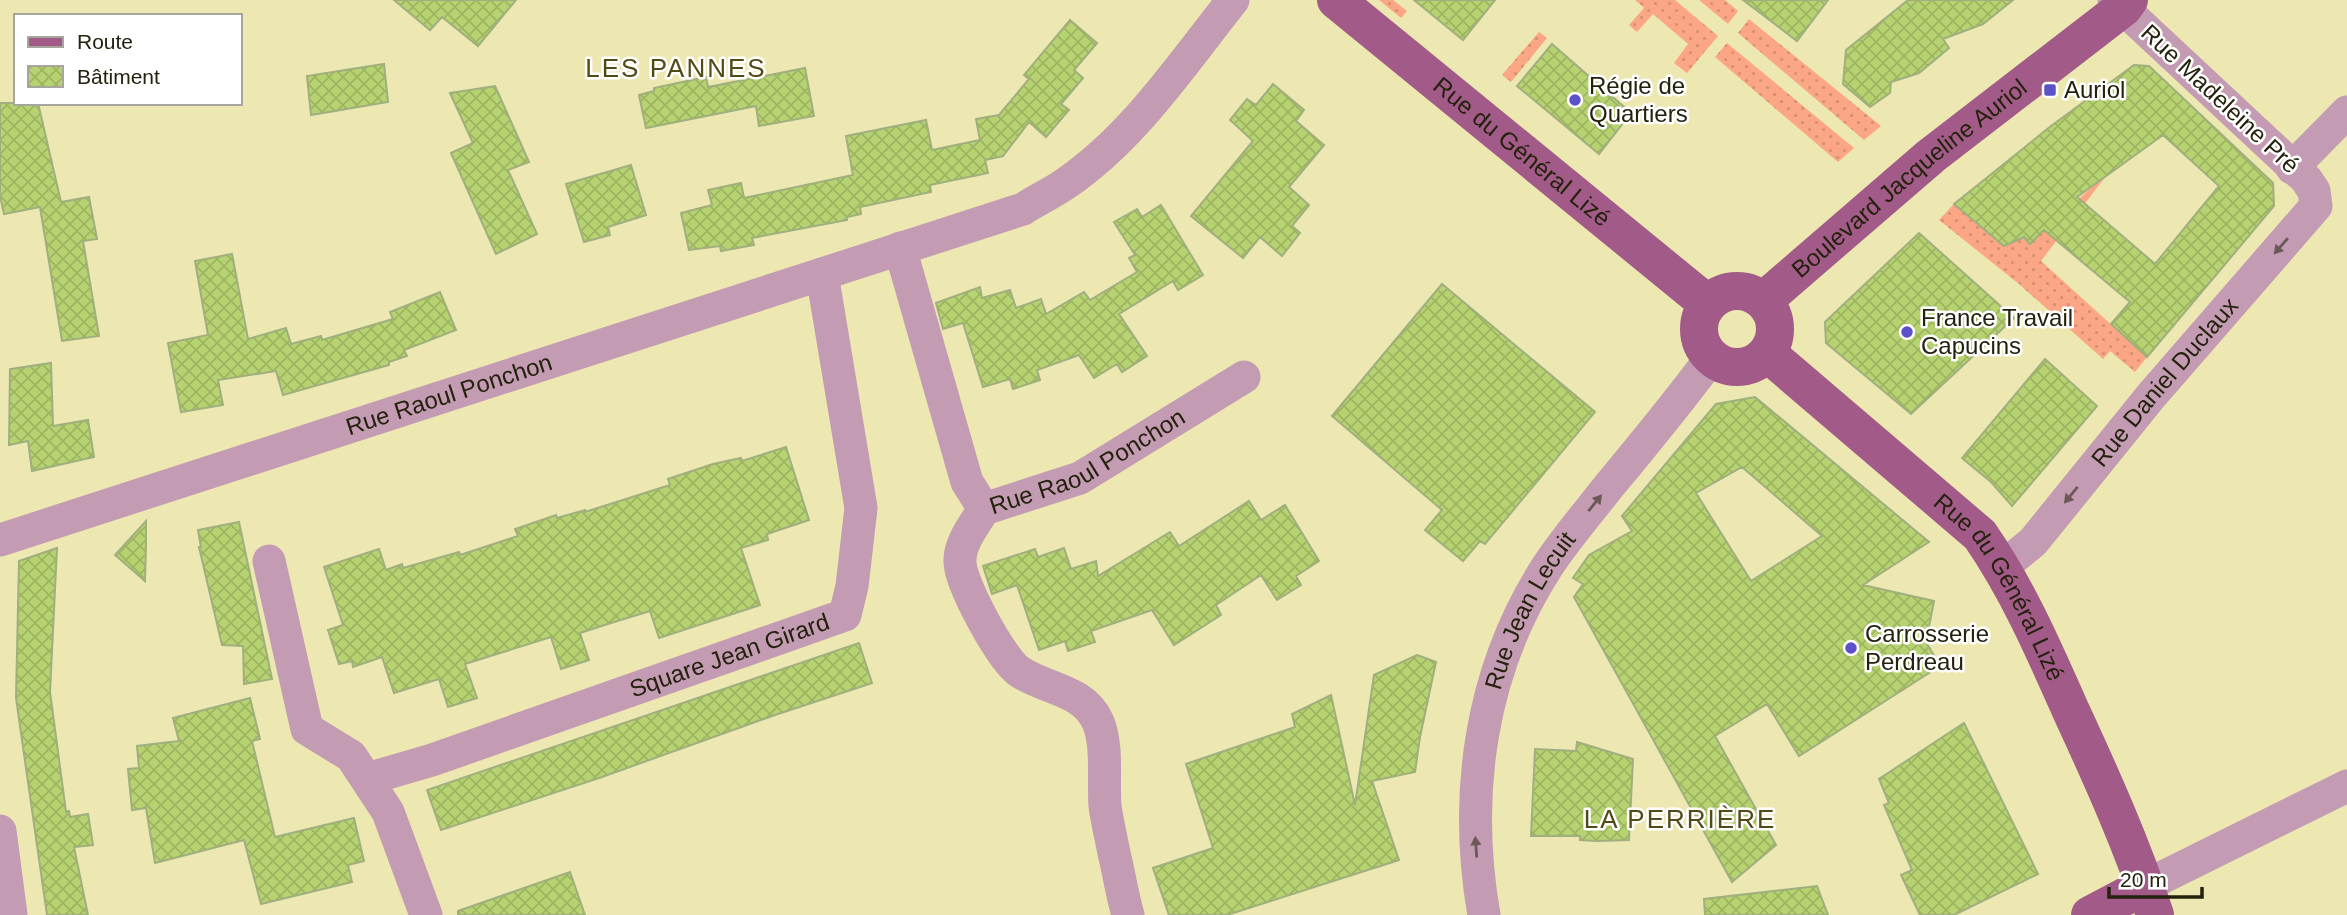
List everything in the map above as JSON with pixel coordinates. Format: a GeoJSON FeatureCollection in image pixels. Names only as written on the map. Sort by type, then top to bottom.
{"type":"FeatureCollection","features":[{"type":"Feature","properties":{"kind":"main road","name":"Rue du Général Lizé"},"geometry":{"type":"LineString","coordinates":[[1336,0],[1708,304]]}},
{"type":"Feature","properties":{"kind":"main road","name":"Boulevard Jacqueline Auriol"},"geometry":{"type":"LineString","coordinates":[[1763,301],[1901,180],[2129,2]]}},
{"type":"Feature","properties":{"kind":"main road"},"geometry":{"type":"LineString","coordinates":[[1741,291],[1753,294],[1763,301],[1774,320],[1773,343],[1768,353],[1747,366],[1734,367],[1712,357],[1704,348],[1699,326],[1708,304],[1717,296],[1741,291]]}},
{"type":"Feature","properties":{"kind":"main road","name":"Rue du Général Lizé"},"geometry":{"type":"LineString","coordinates":[[1768,353],[1980,534],[2002,567],[2030,619],[2118,814],[2150,901]]}},
{"type":"Feature","properties":{"kind":"main road"},"geometry":{"type":"LineString","coordinates":[[2090,915],[2150,901]]}},
{"type":"Feature","properties":{"kind":"street","name":"Rue Raoul Ponchon"},"geometry":{"type":"LineString","coordinates":[[0,540],[1023,209],[1067,183],[1119,139],[1145,111],[1233,0]]}},
{"type":"Feature","properties":{"kind":"street","name":"Rue Madeleine Pré"},"geometry":{"type":"LineString","coordinates":[[2129,2],[2303,180]]}},
{"type":"Feature","properties":{"kind":"street","name":"Rue Daniel Duclaux"},"geometry":{"type":"LineString","coordinates":[[2002,567],[2033,542],[2151,396],[2316,206],[2303,180],[2347,113]]}},
{"type":"Feature","properties":{"kind":"street","name":"Rue Raoul Ponchon"},"geometry":{"type":"LineString","coordinates":[[900,248],[968,482],[984,509],[1080,478],[1244,377]]}},
{"type":"Feature","properties":{"kind":"street","name":"Square Jean Girard"},"geometry":{"type":"LineString","coordinates":[[367,779],[432,760],[845,615],[852,586],[861,508],[822,274]]}},
{"type":"Feature","properties":{"kind":"street","name":"Rue Jean Lecuit"},"geometry":{"type":"LineString","coordinates":[[1484,915],[1474,830],[1475,789],[1487,710],[1511,636],[1540,579],[1569,536],[1712,357]]}},
{"type":"Feature","properties":{"kind":"street"},"geometry":{"type":"LineString","coordinates":[[984,509],[967,536],[959,561],[967,590],[1004,654],[1018,671],[1069,693],[1085,703],[1097,720],[1105,741],[1105,810],[1128,915]]}},
{"type":"Feature","properties":{"kind":"street"},"geometry":{"type":"LineString","coordinates":[[269,561],[307,729],[351,756],[367,779],[388,812],[426,915]]}},
{"type":"Feature","properties":{"kind":"street"},"geometry":{"type":"LineString","coordinates":[[2150,901],[2347,786]]}},
{"type":"Feature","properties":{"kind":"street"},"geometry":{"type":"LineString","coordinates":[[0,831],[11,915]]}},
{"type":"Feature","properties":{"kind":"shaded area"},"geometry":{"type":"Polygon","coordinates":[[[1379,0],[1393,0],[1407,11],[1401,18],[1379,0]]]}},
{"type":"Feature","properties":{"kind":"shaded area"},"geometry":{"type":"Polygon","coordinates":[[[1635,0],[1675,0],[1718,36],[1687,73],[1674,63],[1688,44],[1653,14],[1637,32],[1629,25],[1644,8],[1635,0]]]}},
{"type":"Feature","properties":{"kind":"shaded area"},"geometry":{"type":"Polygon","coordinates":[[[1699,0],[1725,0],[1738,11],[1728,24],[1699,0]]]}},
{"type":"Feature","properties":{"kind":"shaded area"},"geometry":{"type":"Polygon","coordinates":[[[1749,19],[1881,126],[1864,140],[1738,33],[1749,19]]]}},
{"type":"Feature","properties":{"kind":"shaded area"},"geometry":{"type":"Polygon","coordinates":[[[1539,32],[1547,38],[1511,82],[1502,75],[1539,32]]]}},
{"type":"Feature","properties":{"kind":"shaded area"},"geometry":{"type":"Polygon","coordinates":[[[1727,43],[1854,148],[1838,162],[1715,57],[1727,43]]]}},
{"type":"Feature","properties":{"kind":"shaded area"},"geometry":{"type":"Polygon","coordinates":[[[2106,176],[2041,261],[2147,357],[2135,372],[2110,351],[2103,359],[2019,284],[1939,220],[1954,204],[2004,246],[2024,237],[2030,243],[2106,176]]]}},
{"type":"Feature","properties":{"kind":"building"},"geometry":{"type":"Polygon","coordinates":[[[394,0],[516,0],[478,46],[442,17],[430,30],[394,0]]]}},
{"type":"Feature","properties":{"kind":"building"},"geometry":{"type":"Polygon","coordinates":[[[1414,0],[1495,0],[1463,40],[1414,0]]]}},
{"type":"Feature","properties":{"kind":"building"},"geometry":{"type":"Polygon","coordinates":[[[1743,0],[1828,0],[1797,41],[1743,0]]]}},
{"type":"Feature","properties":{"kind":"building"},"geometry":{"type":"Polygon","coordinates":[[[1908,0],[2013,0],[1983,24],[1943,39],[1949,48],[1919,73],[1891,82],[1890,93],[1870,107],[1843,84],[1846,50],[1908,0]]]}},
{"type":"Feature","properties":{"kind":"building"},"geometry":{"type":"Polygon","coordinates":[[[1070,20],[1097,43],[1074,70],[1083,78],[1061,104],[1069,110],[1046,137],[1029,122],[1003,156],[985,160],[988,173],[930,185],[931,192],[860,207],[861,214],[847,217],[847,220],[752,238],[754,245],[721,251],[720,246],[689,250],[681,213],[712,205],[708,190],[741,183],[744,198],[853,175],[846,136],[926,120],[932,150],[980,140],[976,119],[999,115],[1029,79],[1024,75],[1070,20]]]}},
{"type":"Feature","properties":{"kind":"building","name":"Régie de Quartiers"},"geometry":{"type":"Polygon","coordinates":[[[1552,44],[1631,113],[1599,154],[1517,86],[1552,44]]]}},
{"type":"Feature","properties":{"kind":"building"},"geometry":{"type":"Polygon","coordinates":[[[384,64],[388,102],[311,115],[307,76],[384,64]]]}},
{"type":"Feature","properties":{"kind":"building"},"geometry":{"type":"Polygon","coordinates":[[[2134,65],[2149,66],[2273,183],[2274,206],[2147,357],[2111,324],[2130,302],[2044,230],[2030,244],[2024,237],[2004,246],[1954,204],[2051,126],[2134,65]],[[2163,135],[2077,197],[2155,264],[2219,186],[2163,135]]]}},
{"type":"Feature","properties":{"kind":"building"},"geometry":{"type":"Polygon","coordinates":[[[805,68],[814,116],[759,126],[756,106],[646,128],[639,95],[654,91],[654,88],[706,77],[708,87],[805,68]]]}},
{"type":"Feature","properties":{"kind":"building"},"geometry":{"type":"Polygon","coordinates":[[[1273,84],[1304,110],[1296,121],[1324,145],[1289,187],[1309,205],[1292,226],[1300,233],[1282,256],[1260,237],[1243,258],[1191,216],[1253,141],[1230,120],[1247,99],[1256,105],[1273,84]]]}},
{"type":"Feature","properties":{"kind":"building"},"geometry":{"type":"Polygon","coordinates":[[[495,86],[529,162],[508,170],[537,234],[496,254],[451,153],[473,143],[450,93],[495,86]]]}},
{"type":"Feature","properties":{"kind":"building"},"geometry":{"type":"Polygon","coordinates":[[[0,103],[38,105],[61,202],[89,197],[97,239],[83,241],[99,336],[62,341],[40,207],[4,214],[0,196],[0,103]]]}},
{"type":"Feature","properties":{"kind":"building"},"geometry":{"type":"Polygon","coordinates":[[[631,165],[646,215],[608,227],[610,235],[584,242],[566,184],[631,165]]]}},
{"type":"Feature","properties":{"kind":"building"},"geometry":{"type":"Polygon","coordinates":[[[1161,205],[1203,275],[1178,290],[1173,281],[1119,314],[1147,356],[1122,372],[1117,364],[1094,378],[1079,355],[1037,370],[1040,380],[1013,389],[1010,379],[983,387],[963,323],[943,329],[936,303],[980,287],[982,298],[1010,290],[1016,308],[1041,299],[1046,314],[1084,292],[1090,300],[1137,272],[1129,258],[1135,255],[1114,222],[1137,209],[1142,217],[1161,205]]]}},
{"type":"Feature","properties":{"kind":"building"},"geometry":{"type":"Polygon","coordinates":[[[1919,233],[2014,318],[1911,414],[1826,343],[1825,322],[1919,233]]]}},
{"type":"Feature","properties":{"kind":"building"},"geometry":{"type":"Polygon","coordinates":[[[232,254],[248,339],[286,328],[291,344],[321,336],[322,340],[393,319],[390,312],[440,292],[456,330],[404,350],[407,356],[389,362],[389,365],[283,395],[276,371],[218,380],[223,405],[181,412],[168,343],[208,335],[195,261],[232,254]]]}},
{"type":"Feature","properties":{"kind":"building"},"geometry":{"type":"Polygon","coordinates":[[[1442,284],[1595,412],[1485,544],[1480,541],[1463,561],[1425,530],[1442,510],[1332,416],[1442,284]]]}},
{"type":"Feature","properties":{"kind":"building"},"geometry":{"type":"Polygon","coordinates":[[[2045,359],[2097,406],[2012,506],[1991,482],[1962,458],[2045,359]]]}},
{"type":"Feature","properties":{"kind":"building"},"geometry":{"type":"Polygon","coordinates":[[[51,363],[53,426],[88,420],[94,457],[32,471],[28,441],[9,445],[10,369],[51,363]]]}},
{"type":"Feature","properties":{"kind":"building"},"geometry":{"type":"Polygon","coordinates":[[[1755,397],[1929,542],[1863,585],[1934,601],[1926,642],[1940,666],[1799,756],[1767,704],[1715,736],[1776,845],[1732,882],[1574,597],[1583,584],[1573,578],[1589,555],[1632,531],[1622,516],[1716,404],[1755,397]],[[1742,467],[1696,493],[1751,581],[1822,536],[1742,467]]]}},
{"type":"Feature","properties":{"kind":"building"},"geometry":{"type":"Polygon","coordinates":[[[786,447],[809,520],[767,534],[768,540],[741,548],[760,605],[659,638],[650,611],[611,623],[580,633],[589,660],[561,669],[551,637],[465,664],[477,698],[448,707],[439,679],[394,693],[382,657],[353,667],[352,661],[339,664],[328,630],[343,625],[324,567],[379,549],[386,570],[402,564],[403,568],[459,552],[460,555],[518,536],[515,529],[556,515],[557,518],[585,512],[670,485],[668,479],[713,464],[741,458],[742,461],[786,447]]]}},
{"type":"Feature","properties":{"kind":"building"},"geometry":{"type":"Polygon","coordinates":[[[1249,501],[1261,520],[1285,505],[1319,561],[1296,576],[1301,585],[1277,600],[1261,575],[1216,605],[1221,615],[1174,645],[1152,610],[1091,631],[1095,642],[1068,651],[1065,641],[1039,650],[1017,585],[992,594],[983,566],[1035,549],[1038,557],[1064,548],[1071,569],[1096,561],[1098,576],[1170,532],[1179,546],[1249,501]]]}},
{"type":"Feature","properties":{"kind":"building"},"geometry":{"type":"Polygon","coordinates":[[[146,521],[146,544],[145,581],[115,555],[146,521]]]}},
{"type":"Feature","properties":{"kind":"building"},"geometry":{"type":"Polygon","coordinates":[[[239,522],[272,679],[244,684],[243,646],[222,645],[199,547],[198,530],[239,522]]]}},
{"type":"Feature","properties":{"kind":"building"},"geometry":{"type":"Polygon","coordinates":[[[57,548],[50,692],[66,812],[69,811],[70,817],[88,814],[93,845],[74,847],[88,915],[47,915],[16,698],[19,561],[57,548]]]}},
{"type":"Feature","properties":{"kind":"building"},"geometry":{"type":"Polygon","coordinates":[[[859,643],[872,683],[441,830],[427,790],[859,643]]]}},
{"type":"Feature","properties":{"kind":"building"},"geometry":{"type":"Polygon","coordinates":[[[1417,655],[1436,662],[1415,772],[1372,781],[1399,860],[1227,915],[1169,915],[1153,868],[1213,848],[1186,764],[1295,727],[1292,714],[1331,695],[1355,805],[1374,675],[1417,655]]]}},
{"type":"Feature","properties":{"kind":"building"},"geometry":{"type":"Polygon","coordinates":[[[250,698],[260,739],[252,741],[275,837],[354,818],[364,861],[348,865],[352,882],[261,904],[244,840],[155,863],[146,808],[132,810],[128,769],[139,768],[137,746],[179,741],[173,718],[250,698]]]}},
{"type":"Feature","properties":{"kind":"building"},"geometry":{"type":"Polygon","coordinates":[[[1964,723],[2038,874],[1954,915],[1920,915],[1901,875],[1912,870],[1884,805],[1889,803],[1879,779],[1964,723]]]}},
{"type":"Feature","properties":{"kind":"building"},"geometry":{"type":"Polygon","coordinates":[[[1577,742],[1633,759],[1629,840],[1597,841],[1580,840],[1580,836],[1531,836],[1535,749],[1576,751],[1577,742]]]}},
{"type":"Feature","properties":{"kind":"building"},"geometry":{"type":"Polygon","coordinates":[[[570,872],[585,915],[458,915],[458,911],[570,872]]]}},
{"type":"Feature","properties":{"kind":"building"},"geometry":{"type":"Polygon","coordinates":[[[1817,886],[1828,915],[1705,915],[1704,899],[1817,886]]]}},
{"type":"Feature","properties":{"kind":"place","name":"Auriol"},"geometry":{"type":"Point","coordinates":[2050,90]}},
{"type":"Feature","properties":{"kind":"place","name":"Régie de Quartiers"},"geometry":{"type":"Point","coordinates":[1575,100]}},
{"type":"Feature","properties":{"kind":"place","name":"France Travail Capucins"},"geometry":{"type":"Point","coordinates":[1907,332]}},
{"type":"Feature","properties":{"kind":"place","name":"Carrosserie Perdreau"},"geometry":{"type":"Point","coordinates":[1851,648]}},
{"type":"Feature","properties":{"kind":"district","name":"LES PANNES"},"geometry":{"type":"Point","coordinates":[676,68]}},
{"type":"Feature","properties":{"kind":"district","name":"LA PERRIÈRE"},"geometry":{"type":"Point","coordinates":[1680,819]}}]}
